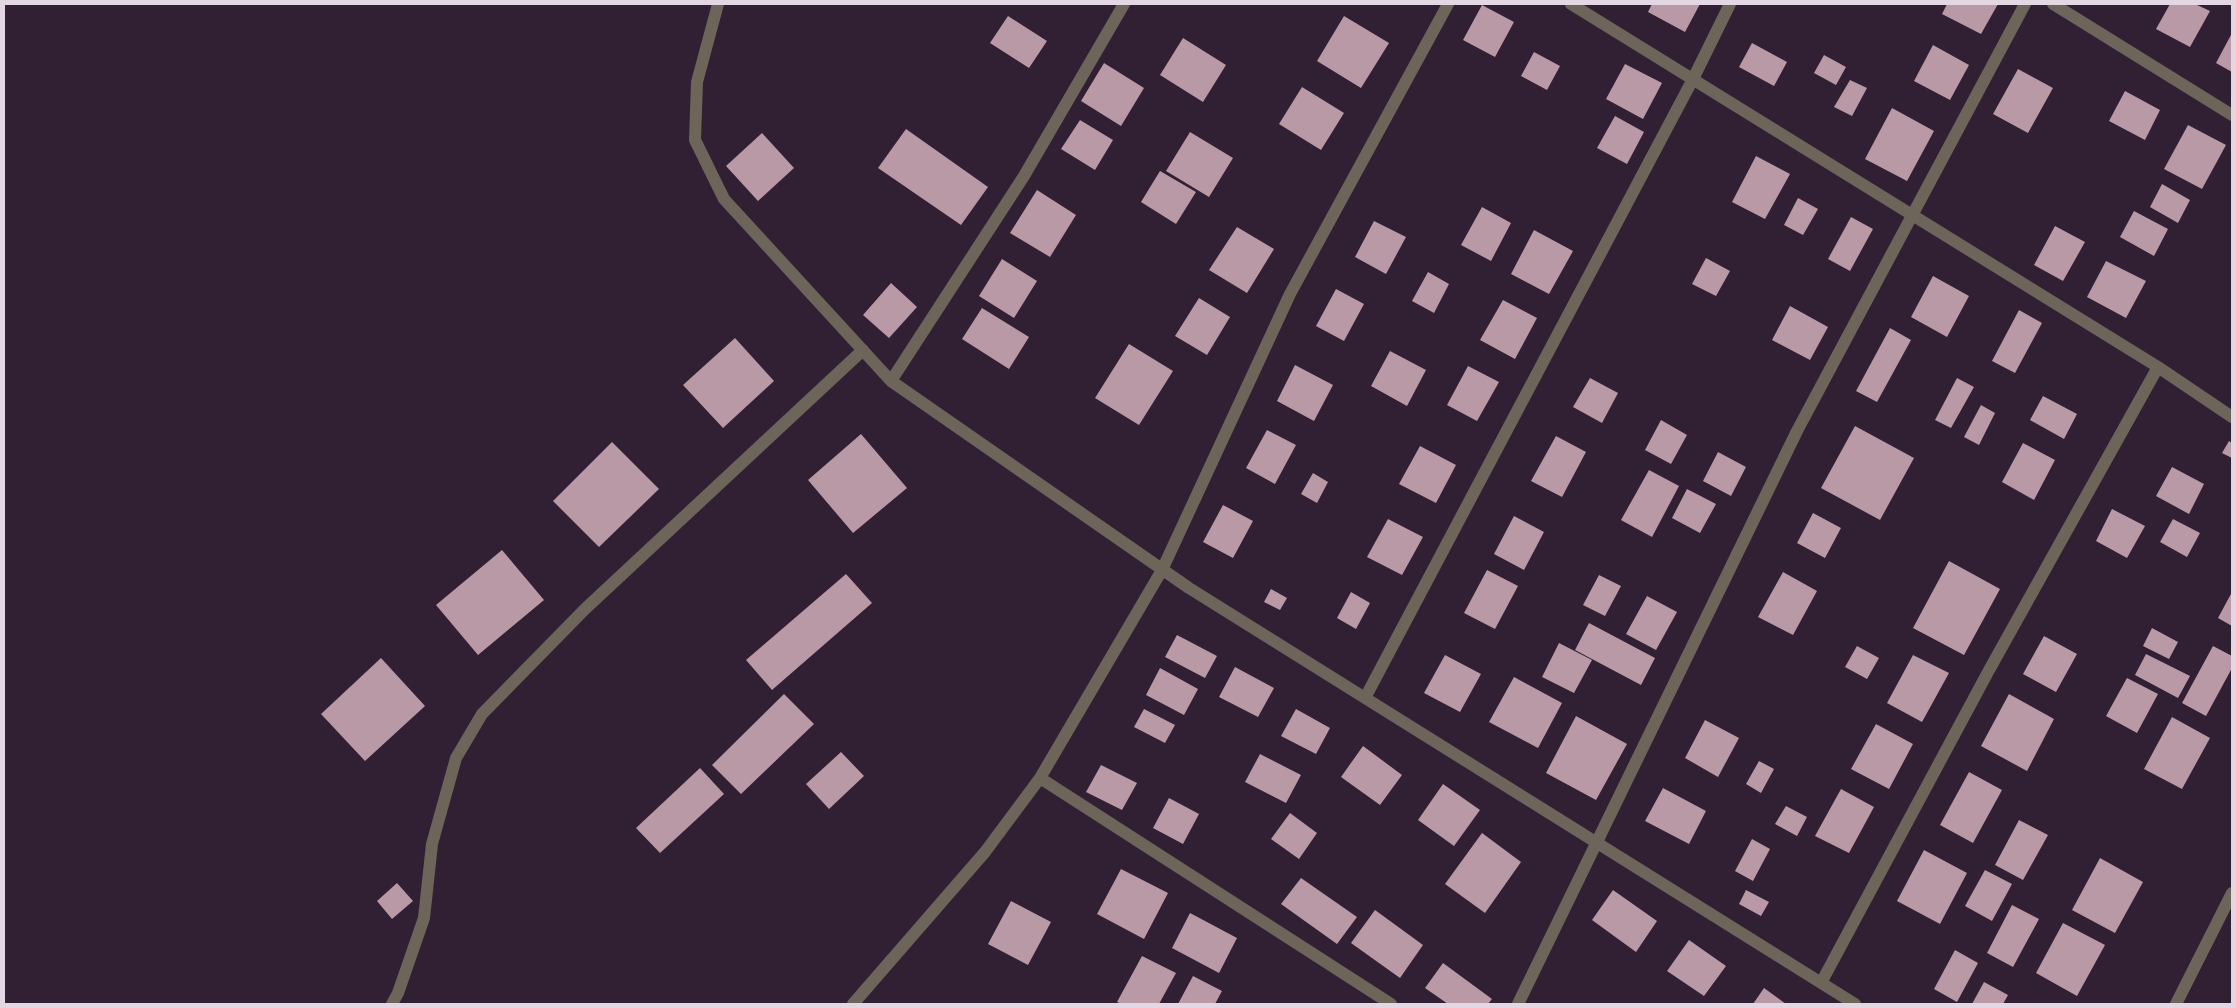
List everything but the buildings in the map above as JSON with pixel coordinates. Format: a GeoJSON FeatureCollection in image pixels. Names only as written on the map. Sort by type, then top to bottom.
{"type":"FeatureCollection","features":[{"type":"Feature","properties":{"kind":"street"},"geometry":{"type":"LineString","coordinates":[[718,4],[697,82],[695,140],[724,199],[891,381],[1162,570],[1855,1004]]}},
{"type":"Feature","properties":{"kind":"street"},"geometry":{"type":"LineString","coordinates":[[891,381],[1024,176],[1124,4]]}},
{"type":"Feature","properties":{"kind":"street"},"geometry":{"type":"LineString","coordinates":[[853,1004],[985,852],[1040,778],[1162,570],[1290,294],[1448,4]]}},
{"type":"Feature","properties":{"kind":"street"},"geometry":{"type":"LineString","coordinates":[[1571,4],[2158,367],[2232,416]]}},
{"type":"Feature","properties":{"kind":"street"},"geometry":{"type":"LineString","coordinates":[[1364,698],[1693,80],[1730,4]]}},
{"type":"Feature","properties":{"kind":"street"},"geometry":{"type":"LineString","coordinates":[[1518,1004],[1598,844],[1797,431],[2025,4]]}},
{"type":"Feature","properties":{"kind":"street"},"geometry":{"type":"LineString","coordinates":[[2053,4],[2232,115]]}},
{"type":"Feature","properties":{"kind":"street"},"geometry":{"type":"LineString","coordinates":[[392,1004],[398,993],[424,918],[432,844],[456,758],[482,714],[585,609],[863,350]]}},
{"type":"Feature","properties":{"kind":"street"},"geometry":{"type":"LineString","coordinates":[[1821,983],[1988,672],[2158,367]]}},
{"type":"Feature","properties":{"kind":"street"},"geometry":{"type":"LineString","coordinates":[[1040,778],[1391,1004]]}},
{"type":"Feature","properties":{"kind":"street"},"geometry":{"type":"LineString","coordinates":[[2176,1004],[2232,893]]}}]}
